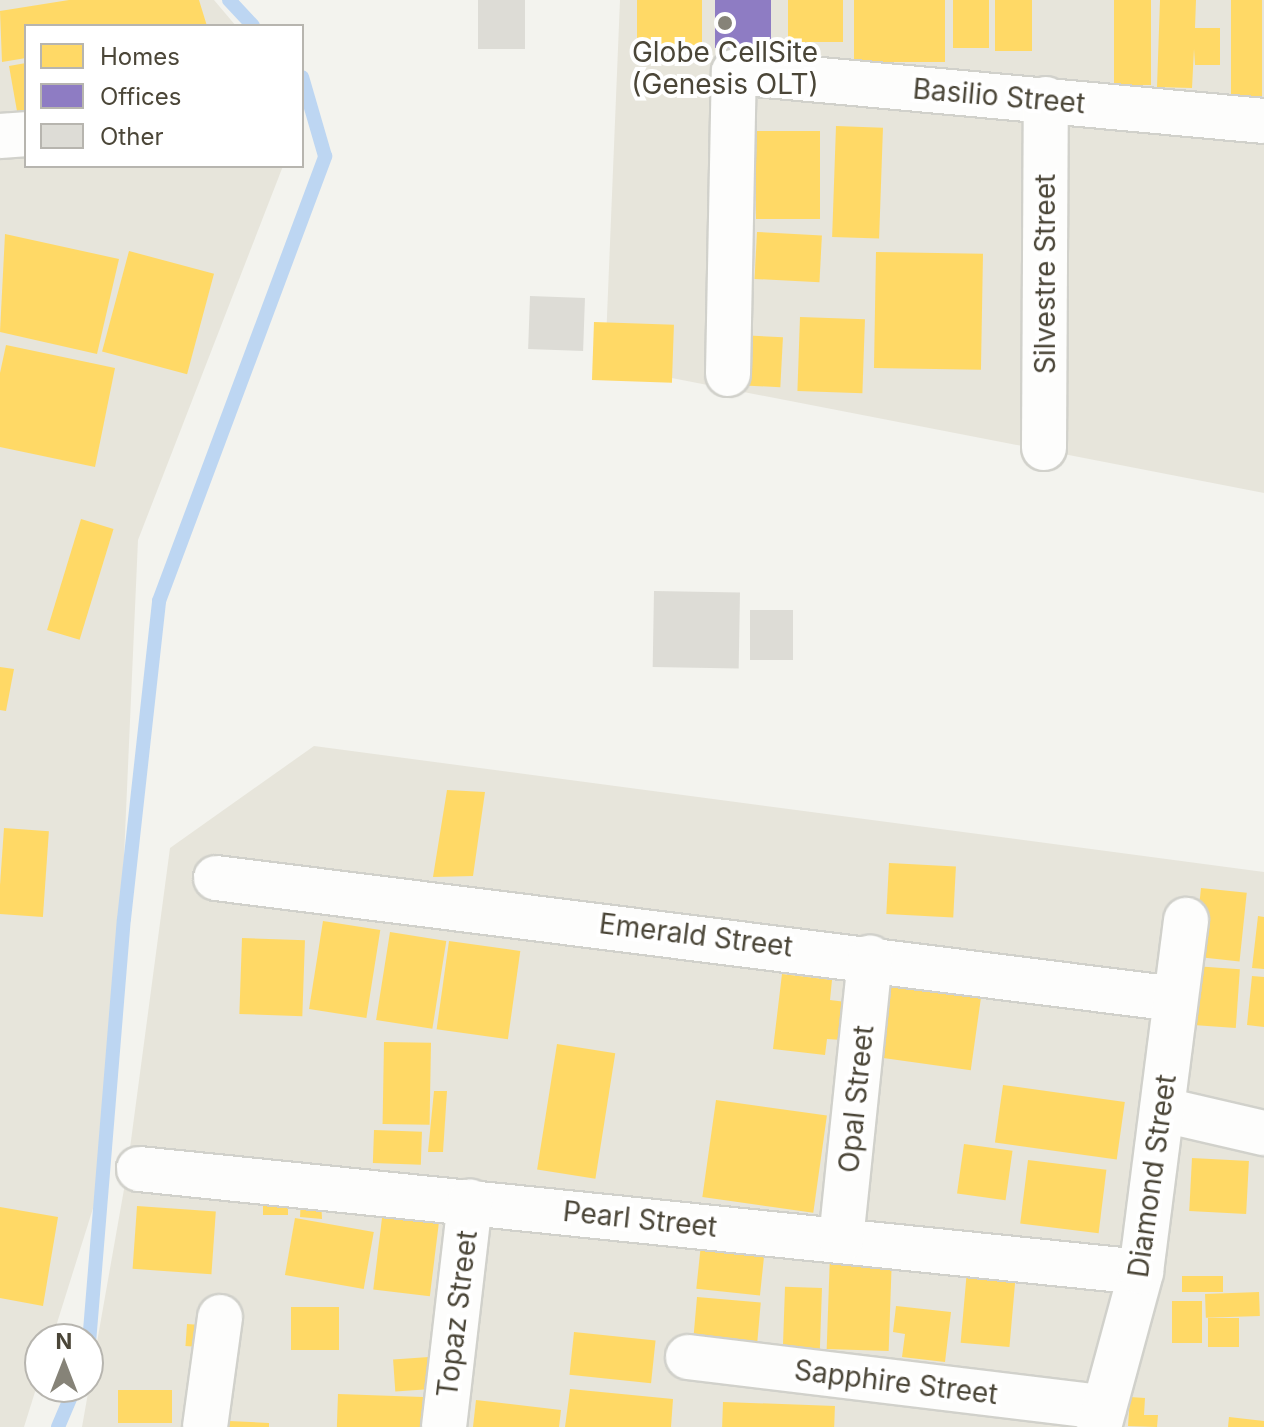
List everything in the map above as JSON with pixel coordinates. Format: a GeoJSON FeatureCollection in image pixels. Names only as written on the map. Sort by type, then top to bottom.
{"type":"FeatureCollection","features":[{"type":"Feature","properties":{"kind":"street","name":"Basilio Street"},"geometry":{"type":"LineString","coordinates":[[728,374],[734,72],[1264,121]]}},
{"type":"Feature","properties":{"kind":"street","name":"Silvestre Street"},"geometry":{"type":"LineString","coordinates":[[1044,448],[1046,99]]}},
{"type":"Feature","properties":{"kind":"street"},"geometry":{"type":"LineString","coordinates":[[0,136],[24,134]]}},
{"type":"Feature","properties":{"kind":"street","name":"Emerald Street"},"geometry":{"type":"LineString","coordinates":[[216,878],[870,957],[1175,999]]}},
{"type":"Feature","properties":{"kind":"street","name":"Diamond Street"},"geometry":{"type":"LineString","coordinates":[[1102,1417],[1141,1272],[1186,920]]}},
{"type":"Feature","properties":{"kind":"street","name":"Opal Street"},"geometry":{"type":"LineString","coordinates":[[841,1240],[870,957]]}},
{"type":"Feature","properties":{"kind":"street"},"geometry":{"type":"LineString","coordinates":[[1164,1110],[1264,1133]]}},
{"type":"Feature","properties":{"kind":"street","name":"Pearl Street"},"geometry":{"type":"LineString","coordinates":[[139,1169],[1141,1272]]}},
{"type":"Feature","properties":{"kind":"street","name":"Topaz Street"},"geometry":{"type":"LineString","coordinates":[[444,1427],[470,1201]]}},
{"type":"Feature","properties":{"kind":"street"},"geometry":{"type":"LineString","coordinates":[[205,1427],[220,1317]]}},
{"type":"Feature","properties":{"kind":"street","name":"Sapphire Street"},"geometry":{"type":"LineString","coordinates":[[688,1357],[1102,1417]]}},
{"type":"Feature","properties":{"kind":"shaded area"},"geometry":{"type":"Polygon","coordinates":[[[0,0],[214,0],[234,24],[24,24],[24,168],[282,168],[138,540],[111,1151],[57,1323],[24,1323],[24,1403],[32,1403],[24,1427],[0,1427],[0,0]]]}},
{"type":"Feature","properties":{"kind":"shaded area"},"geometry":{"type":"Polygon","coordinates":[[[620,0],[1264,0],[1264,493],[605,365],[620,0]]]}},
{"type":"Feature","properties":{"kind":"shaded area"},"geometry":{"type":"Polygon","coordinates":[[[314,746],[1264,872],[1264,1427],[82,1427],[86,1403],[104,1403],[104,1323],[100,1323],[126,1178],[170,848],[314,746]]]}},
{"type":"Feature","properties":{"kind":"building: Homes"},"geometry":{"type":"Polygon","coordinates":[[[69,0],[199,0],[206,24],[24,24],[24,58],[2,62],[0,11],[69,0]]]}},
{"type":"Feature","properties":{"kind":"building: Homes"},"geometry":{"type":"Polygon","coordinates":[[[637,0],[702,0],[702,45],[637,45],[637,0]]]}},
{"type":"Feature","properties":{"kind":"building: Homes"},"geometry":{"type":"Polygon","coordinates":[[[788,0],[843,0],[843,42],[788,42],[788,0]]]}},
{"type":"Feature","properties":{"kind":"building: Homes"},"geometry":{"type":"Polygon","coordinates":[[[854,0],[945,0],[945,62],[854,62],[854,0]]]}},
{"type":"Feature","properties":{"kind":"building: Homes"},"geometry":{"type":"Polygon","coordinates":[[[953,0],[989,0],[989,48],[953,48],[953,0]]]}},
{"type":"Feature","properties":{"kind":"building: Homes"},"geometry":{"type":"Polygon","coordinates":[[[995,0],[1032,0],[1032,51],[995,51],[995,0]]]}},
{"type":"Feature","properties":{"kind":"building: Homes"},"geometry":{"type":"Polygon","coordinates":[[[1114,0],[1151,0],[1151,85],[1114,85],[1114,0]]]}},
{"type":"Feature","properties":{"kind":"building: Homes"},"geometry":{"type":"Polygon","coordinates":[[[1160,0],[1196,0],[1195,28],[1220,28],[1220,65],[1195,65],[1194,49],[1192,88],[1157,87],[1160,0]]]}},
{"type":"Feature","properties":{"kind":"building: Homes"},"geometry":{"type":"Polygon","coordinates":[[[1231,0],[1262,0],[1262,96],[1231,96],[1231,0]]]}},
{"type":"Feature","properties":{"kind":"building: Homes"},"geometry":{"type":"Polygon","coordinates":[[[24,63],[24,127],[20,128],[9,66],[24,63]]]}},
{"type":"Feature","properties":{"kind":"building: Homes"},"geometry":{"type":"Polygon","coordinates":[[[836,126],[883,128],[879,239],[832,237],[836,126]]]}},
{"type":"Feature","properties":{"kind":"building: Homes"},"geometry":{"type":"Polygon","coordinates":[[[756,131],[820,131],[820,219],[756,219],[756,131]]]}},
{"type":"Feature","properties":{"kind":"building: Homes"},"geometry":{"type":"Polygon","coordinates":[[[757,232],[822,235],[819,282],[755,279],[757,232]]]}},
{"type":"Feature","properties":{"kind":"building: Homes"},"geometry":{"type":"Polygon","coordinates":[[[5,234],[119,259],[97,354],[0,332],[5,234]]]}},
{"type":"Feature","properties":{"kind":"building: Homes"},"geometry":{"type":"Polygon","coordinates":[[[129,251],[214,274],[187,374],[102,351],[129,251]]]}},
{"type":"Feature","properties":{"kind":"building: Homes"},"geometry":{"type":"Polygon","coordinates":[[[876,252],[983,254],[981,370],[874,368],[876,252]]]}},
{"type":"Feature","properties":{"kind":"building: Homes"},"geometry":{"type":"Polygon","coordinates":[[[800,317],[865,319],[862,393],[797,391],[800,317]]]}},
{"type":"Feature","properties":{"kind":"building: Homes"},"geometry":{"type":"Polygon","coordinates":[[[594,322],[674,325],[672,383],[592,380],[594,322]]]}},
{"type":"Feature","properties":{"kind":"building: Homes"},"geometry":{"type":"Polygon","coordinates":[[[738,335],[783,337],[780,387],[735,385],[738,335]]]}},
{"type":"Feature","properties":{"kind":"building: Homes"},"geometry":{"type":"Polygon","coordinates":[[[6,345],[115,368],[95,467],[0,447],[0,373],[6,345]]]}},
{"type":"Feature","properties":{"kind":"building: Homes"},"geometry":{"type":"Polygon","coordinates":[[[81,519],[114,529],[80,640],[47,630],[81,519]]]}},
{"type":"Feature","properties":{"kind":"building: Homes"},"geometry":{"type":"Polygon","coordinates":[[[0,667],[14,669],[6,711],[0,710],[0,667]]]}},
{"type":"Feature","properties":{"kind":"building: Homes"},"geometry":{"type":"Polygon","coordinates":[[[447,790],[485,792],[473,876],[433,877],[447,790]]]}},
{"type":"Feature","properties":{"kind":"building: Homes"},"geometry":{"type":"Polygon","coordinates":[[[4,828],[49,831],[43,917],[0,914],[4,828]]]}},
{"type":"Feature","properties":{"kind":"building: Homes"},"geometry":{"type":"Polygon","coordinates":[[[889,863],[956,867],[953,917],[886,914],[889,863]]]}},
{"type":"Feature","properties":{"kind":"building: Homes"},"geometry":{"type":"Polygon","coordinates":[[[1201,888],[1247,893],[1240,961],[1194,957],[1201,888]]]}},
{"type":"Feature","properties":{"kind":"building: Homes"},"geometry":{"type":"Polygon","coordinates":[[[1258,916],[1264,917],[1264,969],[1252,968],[1258,916]]]}},
{"type":"Feature","properties":{"kind":"building: Homes"},"geometry":{"type":"Polygon","coordinates":[[[323,921],[380,930],[366,1018],[309,1009],[323,921]]]}},
{"type":"Feature","properties":{"kind":"building: Homes"},"geometry":{"type":"Polygon","coordinates":[[[390,932],[446,941],[432,1029],[376,1020],[390,932]]]}},
{"type":"Feature","properties":{"kind":"building: Homes"},"geometry":{"type":"Polygon","coordinates":[[[242,938],[305,940],[302,1016],[239,1014],[242,938]]]}},
{"type":"Feature","properties":{"kind":"building: Homes"},"geometry":{"type":"Polygon","coordinates":[[[449,941],[520,951],[508,1039],[437,1029],[449,941]]]}},
{"type":"Feature","properties":{"kind":"building: Homes"},"geometry":{"type":"Polygon","coordinates":[[[1194,966],[1240,969],[1236,1028],[1190,1025],[1194,966]]]}},
{"type":"Feature","properties":{"kind":"building: Homes"},"geometry":{"type":"Polygon","coordinates":[[[883,969],[983,983],[971,1070],[871,1056],[883,969]]]}},
{"type":"Feature","properties":{"kind":"building: Homes"},"geometry":{"type":"Polygon","coordinates":[[[782,974],[832,980],[830,1000],[846,1002],[842,1040],[827,1039],[825,1055],[773,1049],[782,974]]]}},
{"type":"Feature","properties":{"kind":"building: Homes"},"geometry":{"type":"Polygon","coordinates":[[[1252,976],[1264,977],[1264,1027],[1247,1025],[1252,976]]]}},
{"type":"Feature","properties":{"kind":"building: Homes"},"geometry":{"type":"Polygon","coordinates":[[[384,1042],[431,1043],[430,1125],[383,1124],[384,1042]]]}},
{"type":"Feature","properties":{"kind":"building: Homes"},"geometry":{"type":"Polygon","coordinates":[[[557,1044],[615,1053],[595,1179],[537,1169],[557,1044]]]}},
{"type":"Feature","properties":{"kind":"building: Homes"},"geometry":{"type":"Polygon","coordinates":[[[1003,1085],[1125,1102],[1117,1160],[995,1142],[1003,1085]]]}},
{"type":"Feature","properties":{"kind":"building: Homes"},"geometry":{"type":"Polygon","coordinates":[[[434,1091],[447,1091],[443,1152],[428,1152],[434,1091]]]}},
{"type":"Feature","properties":{"kind":"building: Homes"},"geometry":{"type":"Polygon","coordinates":[[[716,1100],[827,1116],[813,1213],[702,1197],[716,1100]]]}},
{"type":"Feature","properties":{"kind":"building: Homes"},"geometry":{"type":"Polygon","coordinates":[[[374,1130],[422,1132],[421,1165],[373,1163],[374,1130]]]}},
{"type":"Feature","properties":{"kind":"building: Homes"},"geometry":{"type":"Polygon","coordinates":[[[964,1144],[1013,1151],[1006,1200],[957,1194],[964,1144]]]}},
{"type":"Feature","properties":{"kind":"building: Homes"},"geometry":{"type":"Polygon","coordinates":[[[1192,1158],[1249,1161],[1246,1214],[1189,1211],[1192,1158]]]}},
{"type":"Feature","properties":{"kind":"building: Homes"},"geometry":{"type":"Polygon","coordinates":[[[1028,1160],[1106,1170],[1099,1233],[1020,1224],[1028,1160]]]}},
{"type":"Feature","properties":{"kind":"building: Homes"},"geometry":{"type":"Polygon","coordinates":[[[263,1197],[288,1197],[288,1215],[263,1215],[263,1197]]]}},
{"type":"Feature","properties":{"kind":"building: Homes"},"geometry":{"type":"Polygon","coordinates":[[[301,1199],[321,1199],[322,1219],[300,1217],[301,1199]]]}},
{"type":"Feature","properties":{"kind":"building: Homes"},"geometry":{"type":"Polygon","coordinates":[[[137,1206],[216,1212],[211,1274],[133,1269],[137,1206]]]}},
{"type":"Feature","properties":{"kind":"building: Homes"},"geometry":{"type":"Polygon","coordinates":[[[0,1207],[58,1217],[43,1306],[0,1298],[0,1207]]]}},
{"type":"Feature","properties":{"kind":"building: Homes"},"geometry":{"type":"Polygon","coordinates":[[[383,1210],[440,1217],[430,1296],[373,1289],[383,1210]]]}},
{"type":"Feature","properties":{"kind":"building: Homes"},"geometry":{"type":"Polygon","coordinates":[[[295,1218],[374,1232],[364,1289],[285,1275],[295,1218]]]}},
{"type":"Feature","properties":{"kind":"building: Homes"},"geometry":{"type":"Polygon","coordinates":[[[701,1244],[765,1251],[760,1295],[696,1289],[701,1244]]]}},
{"type":"Feature","properties":{"kind":"building: Homes"},"geometry":{"type":"Polygon","coordinates":[[[830,1254],[892,1256],[889,1351],[827,1349],[830,1254]]]}},
{"type":"Feature","properties":{"kind":"building: Homes"},"geometry":{"type":"Polygon","coordinates":[[[967,1270],[1016,1274],[1009,1347],[961,1343],[967,1270]]]}},
{"type":"Feature","properties":{"kind":"building: Homes"},"geometry":{"type":"Polygon","coordinates":[[[1182,1276],[1223,1276],[1223,1292],[1182,1292],[1182,1276]]]}},
{"type":"Feature","properties":{"kind":"building: Homes"},"geometry":{"type":"Polygon","coordinates":[[[785,1287],[822,1288],[820,1354],[783,1353],[785,1287]]]}},
{"type":"Feature","properties":{"kind":"building: Homes"},"geometry":{"type":"Polygon","coordinates":[[[1259,1292],[1260,1316],[1206,1318],[1205,1294],[1259,1292]]]}},
{"type":"Feature","properties":{"kind":"building: Homes"},"geometry":{"type":"Polygon","coordinates":[[[697,1297],[761,1303],[757,1346],[693,1341],[697,1297]]]}},
{"type":"Feature","properties":{"kind":"building: Homes"},"geometry":{"type":"Polygon","coordinates":[[[1172,1301],[1202,1301],[1202,1343],[1172,1343],[1172,1301]]]}},
{"type":"Feature","properties":{"kind":"building: Homes"},"geometry":{"type":"Polygon","coordinates":[[[896,1306],[951,1312],[945,1362],[902,1357],[905,1334],[893,1332],[896,1306]]]}},
{"type":"Feature","properties":{"kind":"building: Homes"},"geometry":{"type":"Polygon","coordinates":[[[291,1307],[339,1307],[339,1350],[291,1350],[291,1307]]]}},
{"type":"Feature","properties":{"kind":"building: Homes"},"geometry":{"type":"Polygon","coordinates":[[[1208,1318],[1239,1318],[1239,1347],[1208,1347],[1208,1318]]]}},
{"type":"Feature","properties":{"kind":"building: Homes"},"geometry":{"type":"Polygon","coordinates":[[[187,1324],[201,1325],[199,1347],[185,1346],[187,1324]]]}},
{"type":"Feature","properties":{"kind":"building: Homes"},"geometry":{"type":"Polygon","coordinates":[[[574,1332],[656,1341],[651,1383],[570,1375],[574,1332]]]}},
{"type":"Feature","properties":{"kind":"building: Homes"},"geometry":{"type":"Polygon","coordinates":[[[429,1357],[431,1389],[395,1391],[393,1360],[429,1357]]]}},
{"type":"Feature","properties":{"kind":"building: Homes"},"geometry":{"type":"Polygon","coordinates":[[[570,1389],[673,1399],[671,1427],[565,1427],[570,1389]]]}},
{"type":"Feature","properties":{"kind":"building: Homes"},"geometry":{"type":"Polygon","coordinates":[[[118,1390],[172,1390],[172,1423],[118,1423],[118,1390]]]}},
{"type":"Feature","properties":{"kind":"building: Homes"},"geometry":{"type":"Polygon","coordinates":[[[338,1394],[423,1397],[422,1427],[337,1427],[338,1394]]]}},
{"type":"Feature","properties":{"kind":"building: Homes"},"geometry":{"type":"Polygon","coordinates":[[[1130,1397],[1145,1398],[1144,1415],[1158,1415],[1157,1427],[1128,1426],[1130,1397]]]}},
{"type":"Feature","properties":{"kind":"building: Homes"},"geometry":{"type":"Polygon","coordinates":[[[476,1400],[561,1410],[559,1427],[473,1427],[476,1400]]]}},
{"type":"Feature","properties":{"kind":"building: Homes"},"geometry":{"type":"Polygon","coordinates":[[[723,1402],[835,1406],[834,1427],[722,1427],[723,1402]]]}},
{"type":"Feature","properties":{"kind":"building: Homes"},"geometry":{"type":"Polygon","coordinates":[[[1229,1417],[1264,1421],[1264,1427],[1228,1427],[1229,1417]]]}},
{"type":"Feature","properties":{"kind":"building: Homes"},"geometry":{"type":"Polygon","coordinates":[[[229,1421],[269,1423],[269,1427],[229,1427],[229,1421]]]}},
{"type":"Feature","properties":{"kind":"building: Offices"},"geometry":{"type":"Polygon","coordinates":[[[715,0],[771,0],[771,48],[715,48],[715,0]]]}},
{"type":"Feature","properties":{"kind":"building: Other"},"geometry":{"type":"Polygon","coordinates":[[[478,0],[525,0],[525,49],[478,49],[478,0]]]}},
{"type":"Feature","properties":{"kind":"building: Other"},"geometry":{"type":"Polygon","coordinates":[[[530,296],[585,298],[583,351],[528,349],[530,296]]]}},
{"type":"Feature","properties":{"kind":"building: Other"},"geometry":{"type":"Polygon","coordinates":[[[654,591],[740,593],[739,668],[653,667],[654,591]]]}},
{"type":"Feature","properties":{"kind":"building: Other"},"geometry":{"type":"Polygon","coordinates":[[[750,610],[793,610],[793,660],[750,660],[750,610]]]}},
{"type":"Feature","properties":{"kind":"waterway"},"geometry":{"type":"LineString","coordinates":[[229,0],[251,24]]}},
{"type":"Feature","properties":{"kind":"waterway"},"geometry":{"type":"LineString","coordinates":[[91,1323],[124,919],[159,601],[325,156],[304,84]]}},
{"type":"Feature","properties":{"kind":"waterway"},"geometry":{"type":"LineString","coordinates":[[58,1427],[68,1403]]}},
{"type":"Feature","properties":{"kind":"place","name":"Globe CellSite (Genesis OLT)"},"geometry":{"type":"Point","coordinates":[725,23]}}]}
